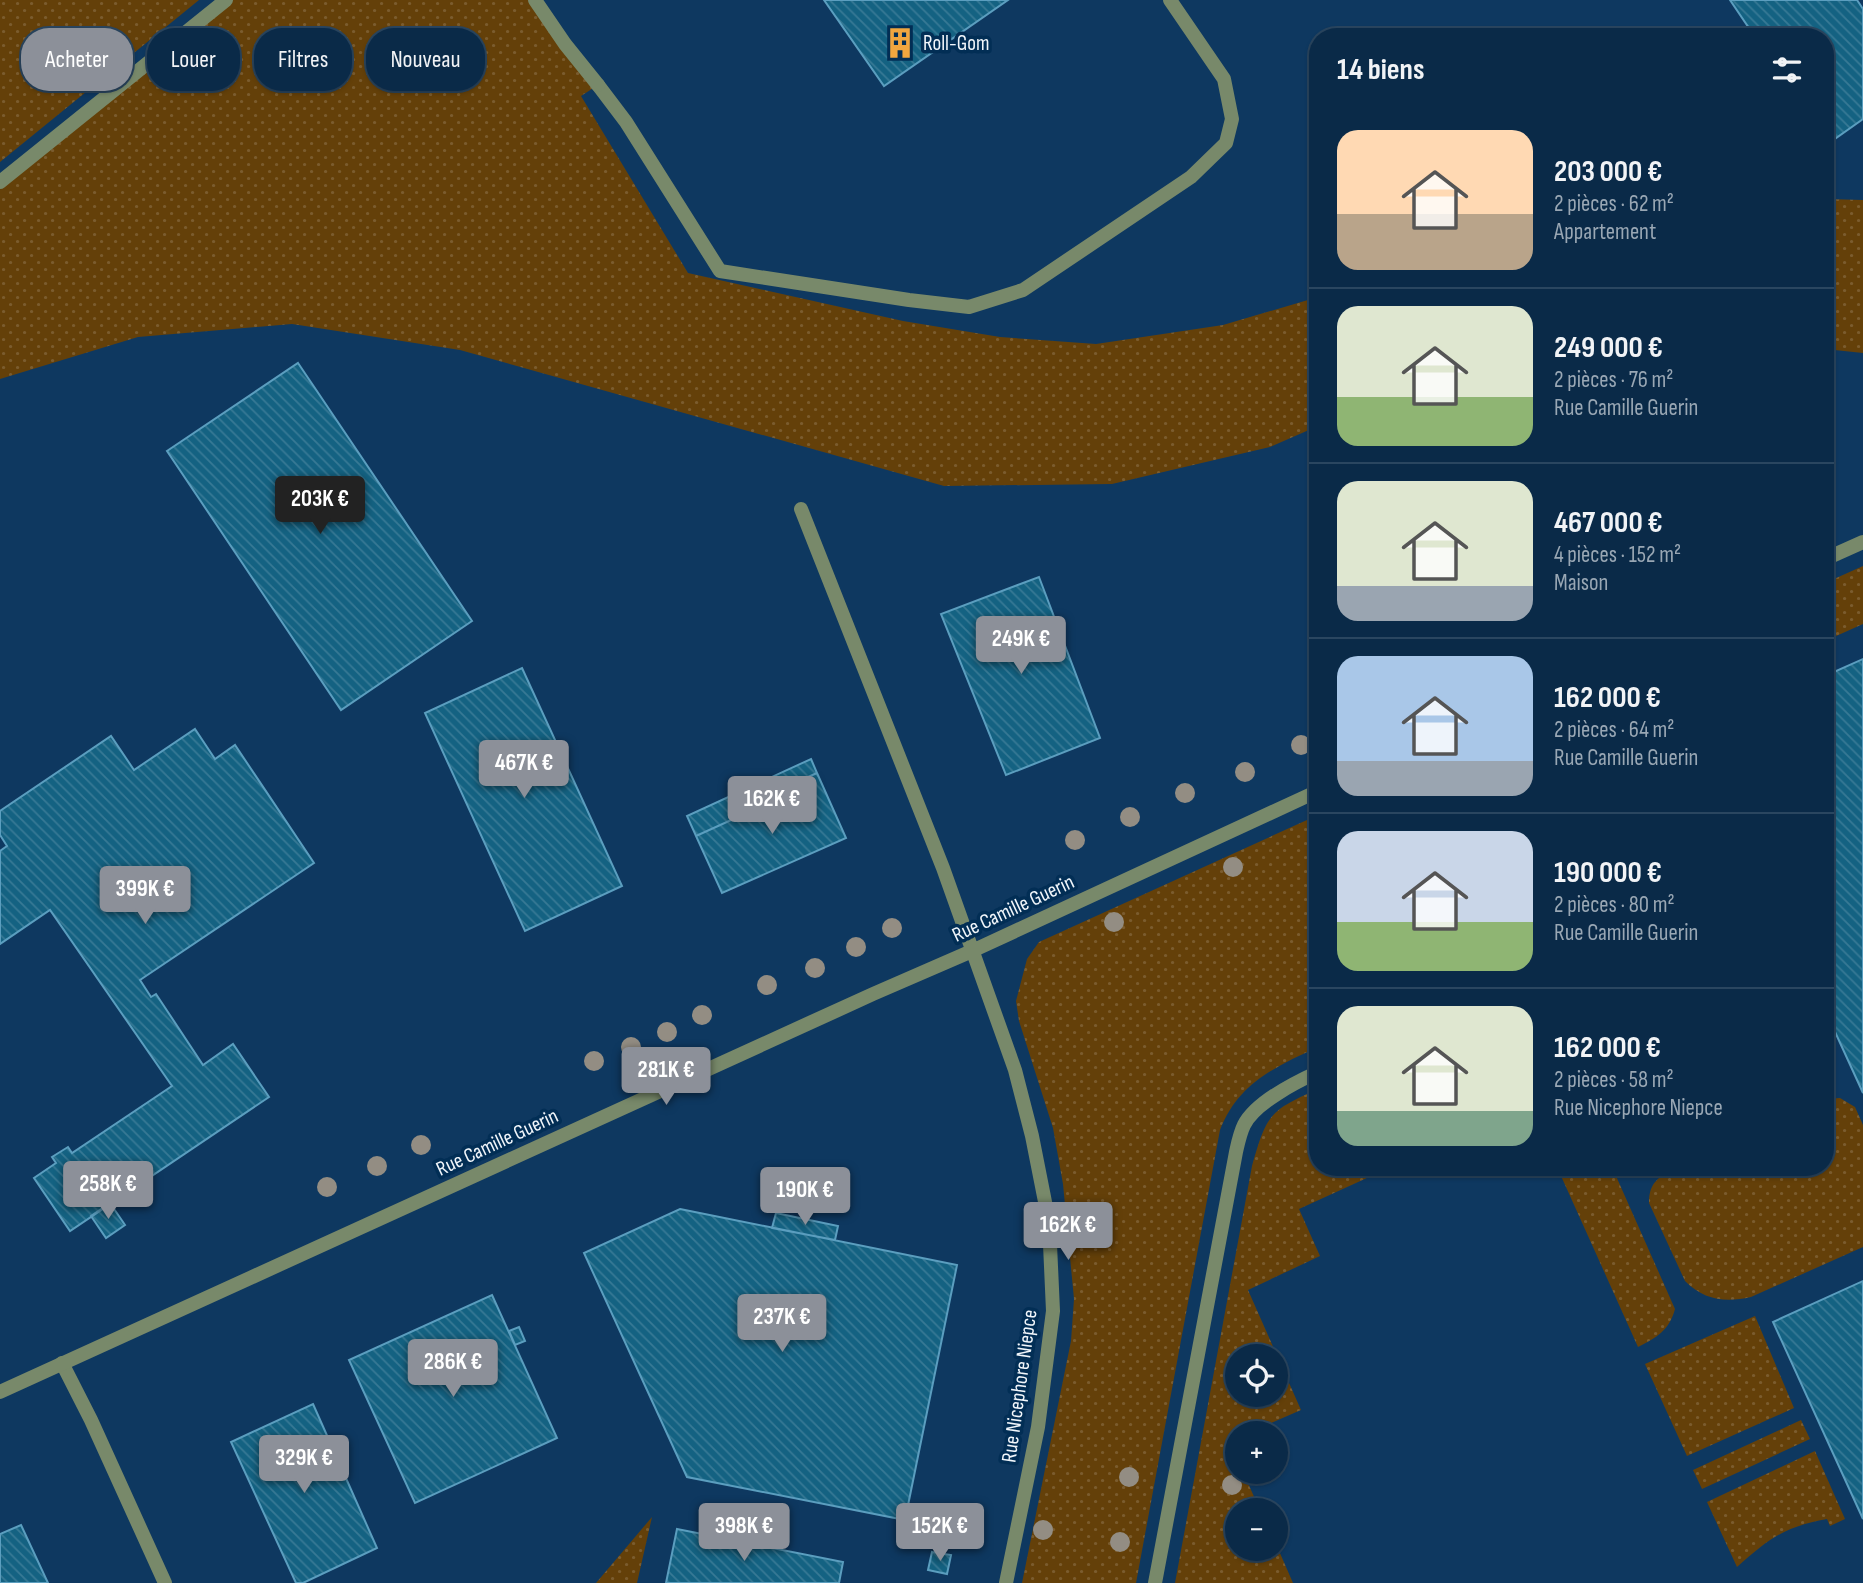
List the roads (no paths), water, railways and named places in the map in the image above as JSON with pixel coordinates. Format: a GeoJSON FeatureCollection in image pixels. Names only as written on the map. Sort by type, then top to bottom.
{"type":"FeatureCollection","features":[{"type":"Feature","properties":{"kind":"street"},"geometry":{"type":"LineString","coordinates":[[0,182],[226,0]]}},
{"type":"Feature","properties":{"kind":"street"},"geometry":{"type":"LineString","coordinates":[[534,0],[626,122],[720,271],[969,307],[1023,290],[1191,177],[1226,144],[1233,119],[1224,79],[1170,0]]}},
{"type":"Feature","properties":{"kind":"street","name":"Rue Nicephore Niepce"},"geometry":{"type":"LineString","coordinates":[[801,509],[943,868],[1015,1070],[1032,1136],[1049,1235],[1053,1311],[1038,1427],[1006,1583]]}},
{"type":"Feature","properties":{"kind":"street"},"geometry":{"type":"LineString","coordinates":[[1834,555],[1863,542]]}},
{"type":"Feature","properties":{"kind":"street","name":"Rue Camille Guerin"},"geometry":{"type":"LineString","coordinates":[[0,1392],[1309,795]]}},
{"type":"Feature","properties":{"kind":"street"},"geometry":{"type":"LineString","coordinates":[[1155,1583],[1236,1152],[1244,1125],[1257,1108],[1309,1076]]}},
{"type":"Feature","properties":{"kind":"street"},"geometry":{"type":"LineString","coordinates":[[62,1363],[165,1583]]}},
{"type":"Feature","properties":{"kind":"place","name":"Roll-Gom"},"geometry":{"type":"Point","coordinates":[900,43]}}]}
